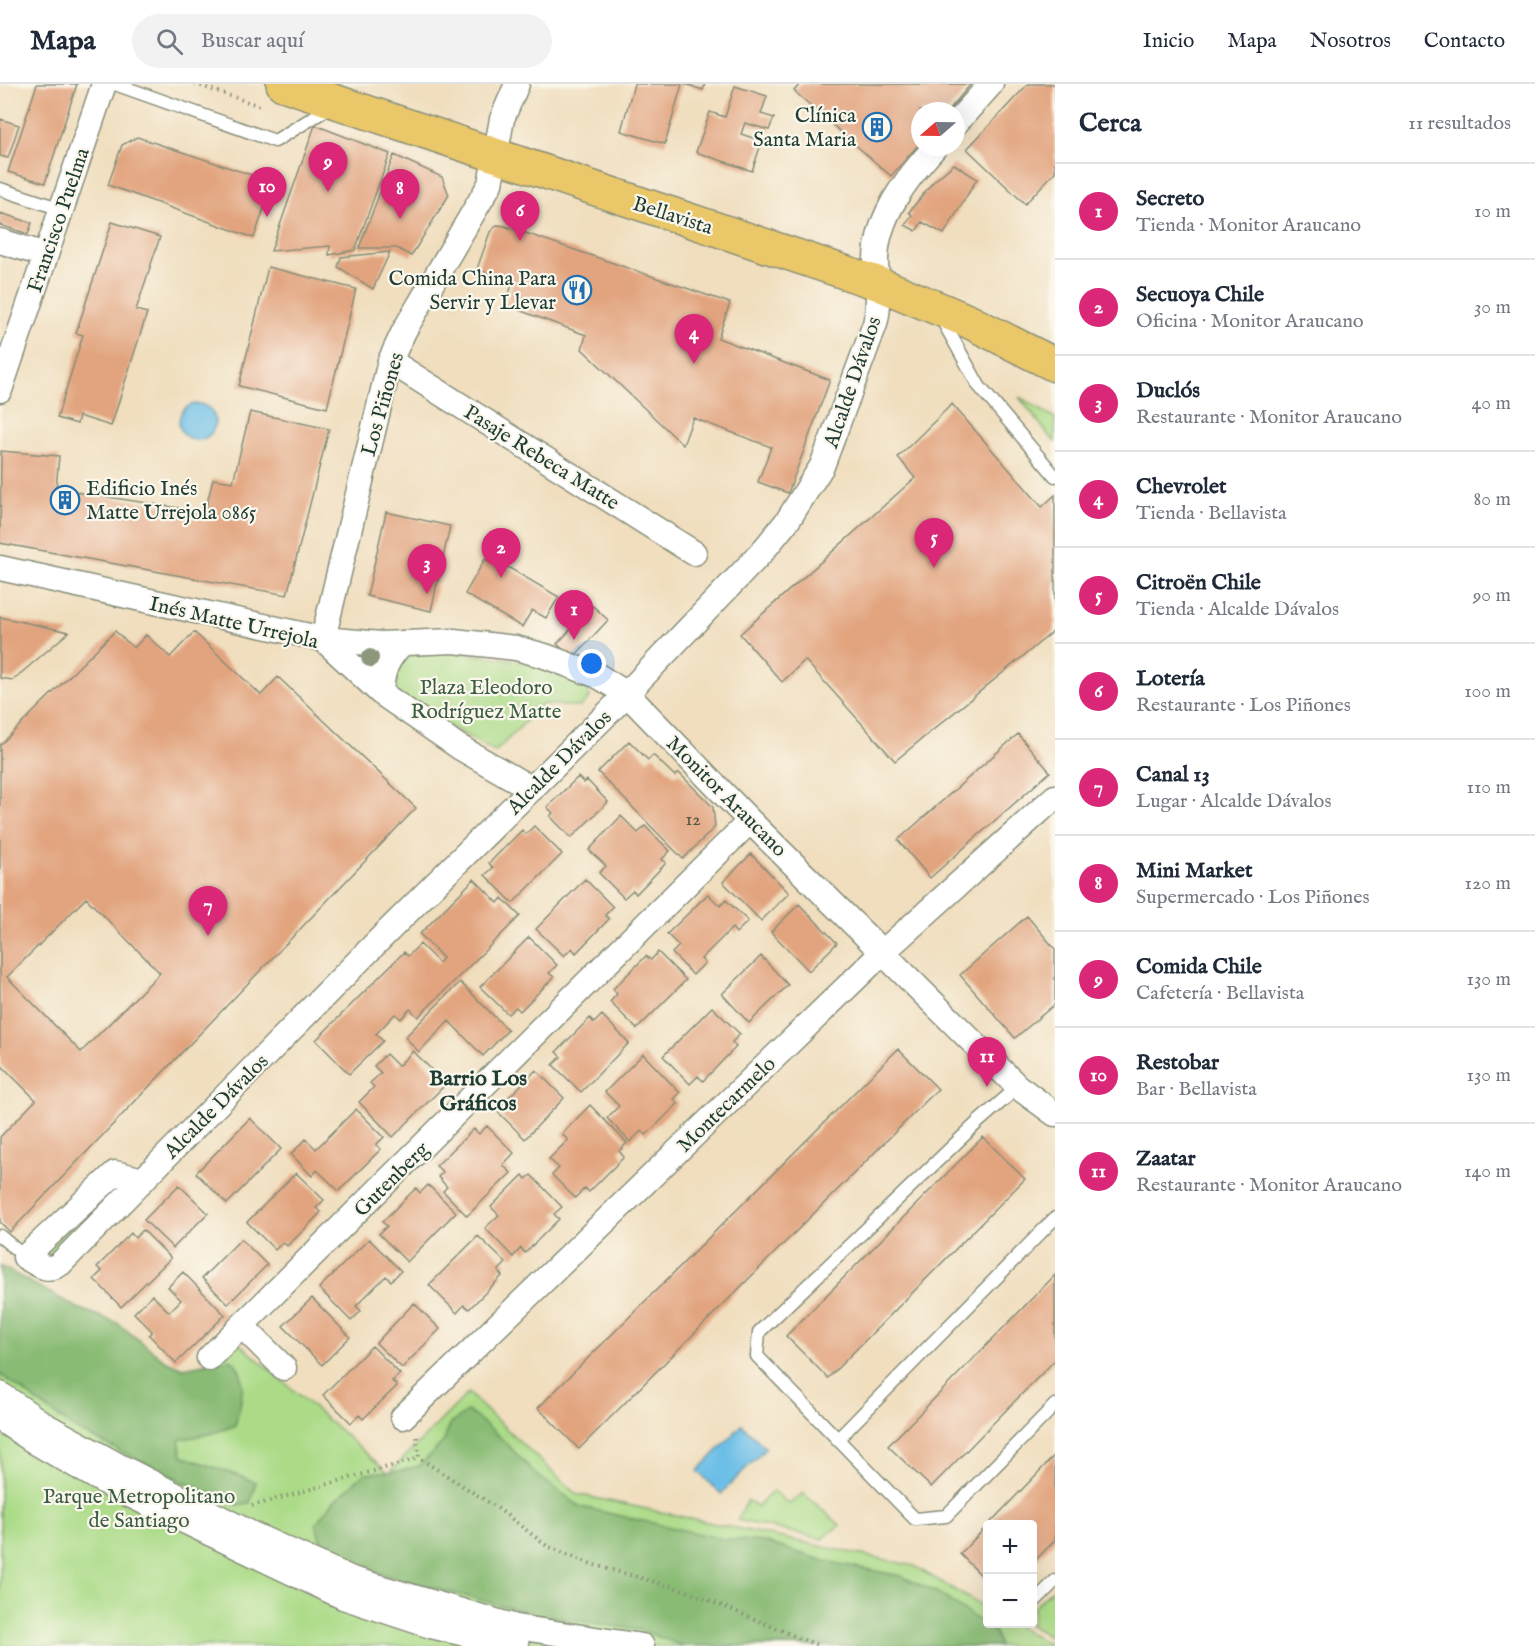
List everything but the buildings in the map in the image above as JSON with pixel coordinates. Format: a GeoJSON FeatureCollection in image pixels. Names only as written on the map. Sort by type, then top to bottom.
{"type":"FeatureCollection","features":[{"type":"Feature","properties":{"kind":"main road","name":"Bellavista"},"geometry":{"type":"LineString","coordinates":[[283,84],[877,283],[1050,358]]}},
{"type":"Feature","properties":{"kind":"street","name":"Francisco Puelma"},"geometry":{"type":"LineString","coordinates":[[0,390],[104,84]]}},
{"type":"Feature","properties":{"kind":"street","name":"Los Piñones"},"geometry":{"type":"LineString","coordinates":[[322,639],[390,361],[404,331],[485,196],[490,184],[502,119],[517,84]]}},
{"type":"Feature","properties":{"kind":"street"},"geometry":{"type":"LineString","coordinates":[[965,113],[991,84]]}},
{"type":"Feature","properties":{"kind":"street","name":"Alcalde Dávalos"},"geometry":{"type":"LineString","coordinates":[[25,1257],[115,1173],[143,1180],[385,934],[627,694],[762,552],[788,520],[822,466],[873,332],[879,305],[876,258],[883,220],[916,168],[927,156]]}},
{"type":"Feature","properties":{"kind":"street"},"geometry":{"type":"LineString","coordinates":[[0,241],[46,255]]}},
{"type":"Feature","properties":{"kind":"street","name":"Pasaje Rebeca Matte"},"geometry":{"type":"LineString","coordinates":[[390,361],[694,553]]}},
{"type":"Feature","properties":{"kind":"street","name":"Inés Matte Urrejola"},"geometry":{"type":"LineString","coordinates":[[0,568],[322,639],[381,693],[459,747],[532,789]]}},
{"type":"Feature","properties":{"kind":"street","name":"Monitor Araucano"},"geometry":{"type":"LineString","coordinates":[[322,639],[360,643],[454,641],[516,648],[572,665],[597,676],[627,694],[750,821],[1018,1087],[1055,1114]]}},
{"type":"Feature","properties":{"kind":"street"},"geometry":{"type":"LineString","coordinates":[[381,693],[386,664],[403,643]]}},
{"type":"Feature","properties":{"kind":"street","name":"Montecarmelo"},"geometry":{"type":"LineString","coordinates":[[413,1423],[883,952],[1055,797]]}},
{"type":"Feature","properties":{"kind":"street","name":"Gutenberg"},"geometry":{"type":"LineString","coordinates":[[209,1358],[243,1327],[750,821]]}},
{"type":"Feature","properties":{"kind":"street"},"geometry":{"type":"LineString","coordinates":[[243,1327],[284,1368]]}},
{"type":"Feature","properties":{"kind":"street"},"geometry":{"type":"LineString","coordinates":[[0,1394],[45,1425],[123,1468],[217,1516],[352,1579],[516,1628],[642,1646]]}},
{"type":"Feature","properties":{"kind":"street"},"geometry":{"type":"LineString","coordinates":[[0,1419],[115,1488],[343,1597],[431,1626],[517,1646]]}},
{"type":"Feature","properties":{"kind":"lane"},"geometry":{"type":"LineString","coordinates":[[116,84],[275,141],[337,102]]}},
{"type":"Feature","properties":{"kind":"lane"},"geometry":{"type":"LineString","coordinates":[[0,189],[61,209]]}},
{"type":"Feature","properties":{"kind":"lane"},"geometry":{"type":"LineString","coordinates":[[935,307],[979,386],[1055,476]]}},
{"type":"Feature","properties":{"kind":"lane"},"geometry":{"type":"LineString","coordinates":[[1018,1087],[978,1122],[759,1332],[757,1356],[915,1519],[946,1516],[1055,1405]]}},
{"type":"Feature","properties":{"kind":"lane"},"geometry":{"type":"LineString","coordinates":[[837,1440],[1055,1218]]}},
{"type":"Feature","properties":{"kind":"lane"},"geometry":{"type":"LineString","coordinates":[[0,1236],[25,1257]]}},
{"type":"Feature","properties":{"kind":"lane"},"geometry":{"type":"LineString","coordinates":[[1037,1599],[1055,1581]]}},
{"type":"Feature","properties":{"kind":"path"},"geometry":{"type":"LineString","coordinates":[[195,84],[306,122]]}},
{"type":"Feature","properties":{"kind":"path"},"geometry":{"type":"LineString","coordinates":[[413,1423],[419,1458]]}},
{"type":"Feature","properties":{"kind":"path"},"geometry":{"type":"LineString","coordinates":[[217,1516],[419,1458],[496,1507],[547,1546],[594,1566],[684,1590],[819,1646]]}},
{"type":"Feature","properties":{"kind":"green space"},"geometry":{"type":"Polygon","coordinates":[[[1019,397],[1055,418],[1055,442],[1050,437],[1019,397]]]}},
{"type":"Feature","properties":{"kind":"green space","name":"Plaza Eleodoro Rodríguez Matte"},"geometry":{"type":"Polygon","coordinates":[[[453,652],[530,662],[584,679],[590,697],[580,707],[543,704],[495,752],[394,695],[392,669],[397,657],[416,653],[453,652]]]}},
{"type":"Feature","properties":{"kind":"green space"},"geometry":{"type":"Polygon","coordinates":[[[126,1185],[59,1251],[51,1255],[45,1252],[109,1187],[126,1185]]]}},
{"type":"Feature","properties":{"kind":"green space"},"geometry":{"type":"Polygon","coordinates":[[[0,1266],[78,1308],[117,1323],[165,1360],[183,1368],[231,1359],[241,1374],[242,1382],[241,1400],[235,1426],[179,1440],[182,1456],[256,1482],[250,1503],[237,1505],[75,1429],[0,1374],[0,1266]]]}},
{"type":"Feature","properties":{"kind":"green space","name":"Parque Metropolitano de Santiago"},"geometry":{"type":"Polygon","coordinates":[[[0,1281],[181,1376],[240,1344],[389,1473],[468,1393],[576,1494],[914,1566],[983,1607],[983,1628],[1020,1628],[1052,1646],[0,1646],[0,1281]]]}},
{"type":"Feature","properties":{"kind":"green space"},"geometry":{"type":"Polygon","coordinates":[[[468,1411],[496,1433],[537,1475],[581,1507],[723,1539],[764,1542],[825,1561],[901,1576],[938,1593],[983,1624],[983,1628],[989,1628],[995,1632],[999,1646],[683,1646],[640,1630],[533,1614],[356,1567],[322,1546],[316,1524],[333,1502],[365,1473],[400,1471],[419,1466],[444,1441],[450,1424],[468,1411]]]}},
{"type":"Feature","properties":{"kind":"green space"},"geometry":{"type":"Polygon","coordinates":[[[773,1491],[789,1504],[803,1493],[840,1525],[822,1539],[737,1520],[748,1500],[757,1507],[773,1491]]]}},
{"type":"Feature","properties":{"kind":"green space"},"geometry":{"type":"Polygon","coordinates":[[[1055,1586],[1055,1639],[1034,1628],[1037,1628],[1037,1604],[1055,1586]]]}},
{"type":"Feature","properties":{"kind":"water"},"geometry":{"type":"Polygon","coordinates":[[[197,404],[210,409],[215,422],[210,435],[197,440],[184,435],[179,422],[184,409],[197,404]]]}},
{"type":"Feature","properties":{"kind":"water"},"geometry":{"type":"Polygon","coordinates":[[[742,1425],[766,1448],[721,1494],[698,1471],[742,1425]]]}},
{"type":"Feature","properties":{"kind":"place","name":"Clínica Santa Maria"},"geometry":{"type":"Point","coordinates":[877,127]}},
{"type":"Feature","properties":{"kind":"place","name":"Comida Chile"},"geometry":{"type":"Point","coordinates":[328,192]}},
{"type":"Feature","properties":{"kind":"place","name":"Restobar"},"geometry":{"type":"Point","coordinates":[267,217]}},
{"type":"Feature","properties":{"kind":"place","name":"Mini Market"},"geometry":{"type":"Point","coordinates":[400,219]}},
{"type":"Feature","properties":{"kind":"place","name":"Lotería"},"geometry":{"type":"Point","coordinates":[520,241]}},
{"type":"Feature","properties":{"kind":"place","name":"Comida China Para Servir y Llevar"},"geometry":{"type":"Point","coordinates":[577,290]}},
{"type":"Feature","properties":{"kind":"place","name":"Chevrolet"},"geometry":{"type":"Point","coordinates":[694,364]}},
{"type":"Feature","properties":{"kind":"place","name":"Edificio Inés Matte Urrejola 0865"},"geometry":{"type":"Point","coordinates":[65,500]}},
{"type":"Feature","properties":{"kind":"place","name":"Citroën Chile"},"geometry":{"type":"Point","coordinates":[934,568]}},
{"type":"Feature","properties":{"kind":"place","name":"Secuoya Chile"},"geometry":{"type":"Point","coordinates":[501,578]}},
{"type":"Feature","properties":{"kind":"place","name":"Duclós"},"geometry":{"type":"Point","coordinates":[427,594]}},
{"type":"Feature","properties":{"kind":"place","name":"Secreto"},"geometry":{"type":"Point","coordinates":[574,640]}},
{"type":"Feature","properties":{"kind":"place","name":"Canal 13"},"geometry":{"type":"Point","coordinates":[208,936]}},
{"type":"Feature","properties":{"kind":"place","name":"Zaatar"},"geometry":{"type":"Point","coordinates":[987,1087]}},
{"type":"Feature","properties":{"kind":"district","name":"Barrio Los Gráficos"},"geometry":{"type":"Point","coordinates":[478,1090]}}]}
